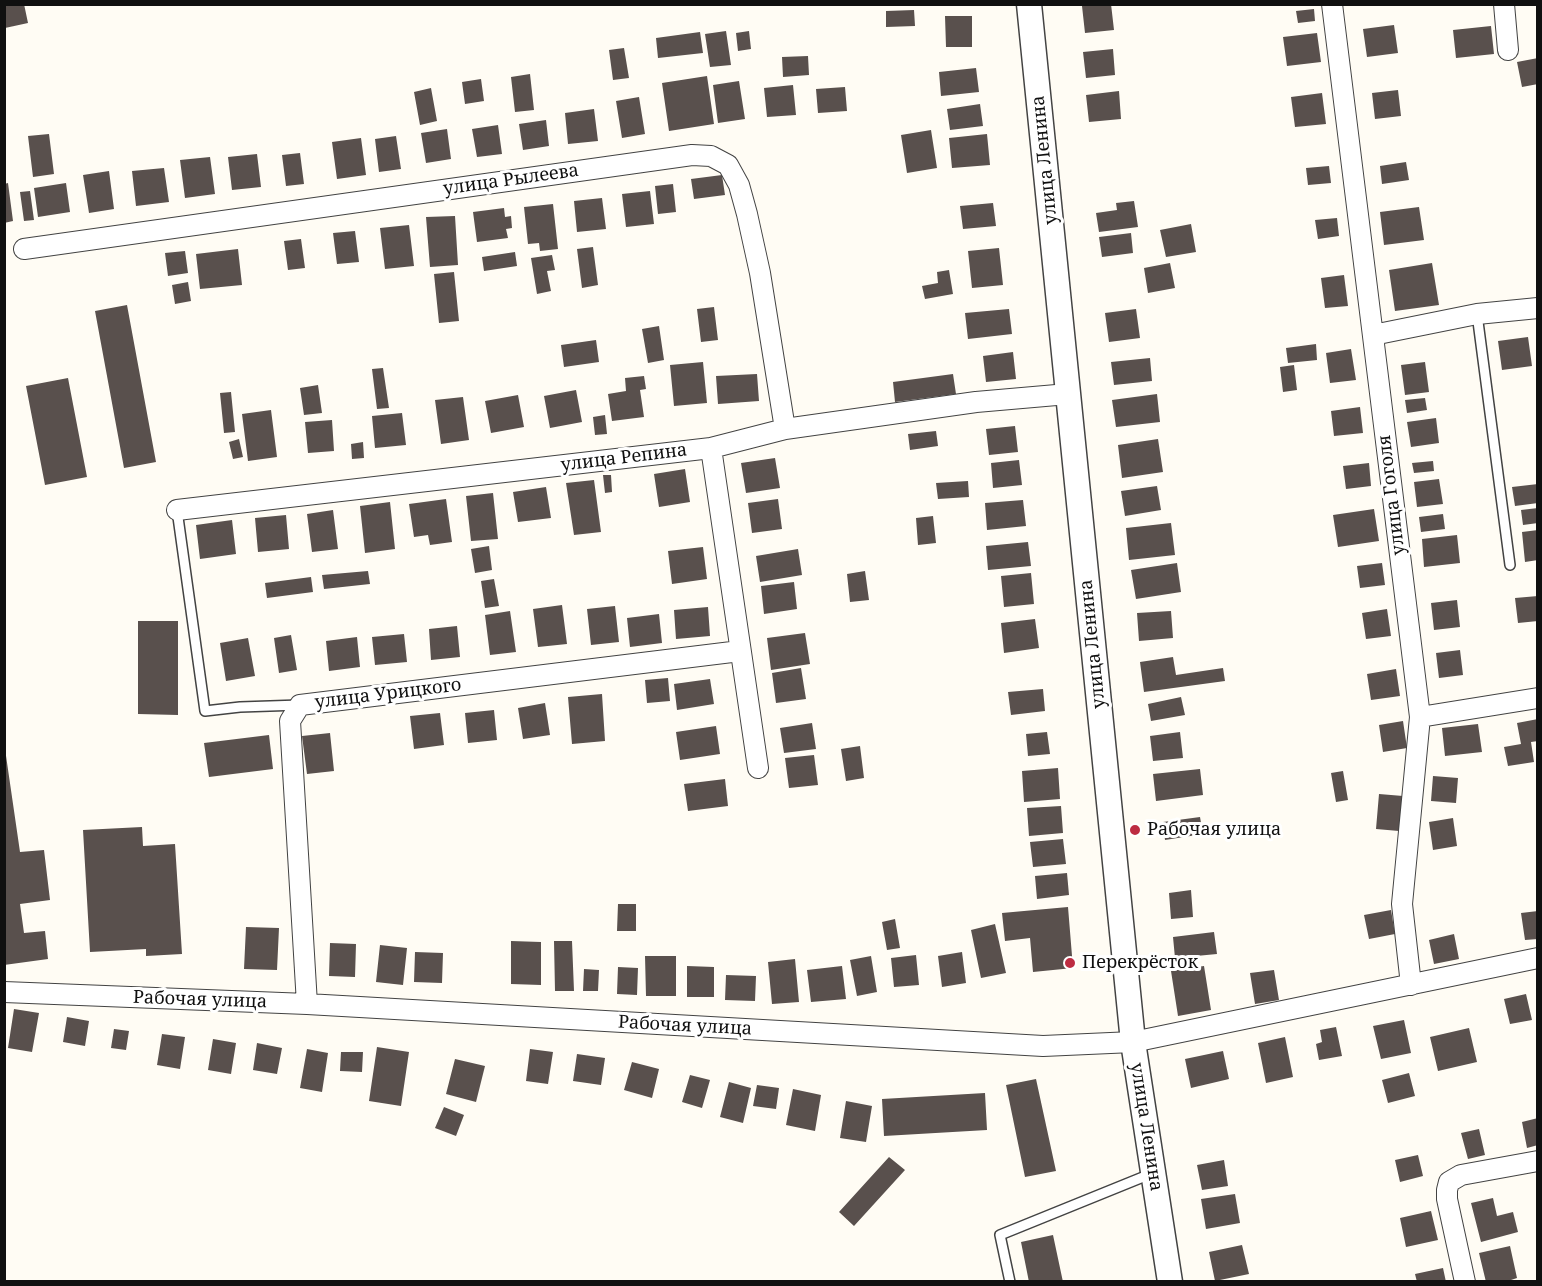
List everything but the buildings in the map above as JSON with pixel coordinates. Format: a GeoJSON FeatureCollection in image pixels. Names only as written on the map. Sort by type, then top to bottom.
{"type":"FeatureCollection","features":[{"type":"Feature","properties":{"kind":"street","name":"улица Ленина"},"geometry":{"type":"LineString","coordinates":[[1029,4],[1132,1042],[1170,1281]]}},
{"type":"Feature","properties":{"kind":"street","name":"улица Гоголя"},"geometry":{"type":"LineString","coordinates":[[1332,4],[1420,717],[1402,904],[1411,985]]}},
{"type":"Feature","properties":{"kind":"street"},"geometry":{"type":"LineString","coordinates":[[1504,4],[1508,50]]}},
{"type":"Feature","properties":{"kind":"street","name":"улица Рылеева"},"geometry":{"type":"LineString","coordinates":[[24,249],[692,155],[711,156],[728,165],[738,185],[747,214],[760,273],[785,429]]}},
{"type":"Feature","properties":{"kind":"street"},"geometry":{"type":"LineString","coordinates":[[1373,334],[1478,314],[1538,308]]}},
{"type":"Feature","properties":{"kind":"street","name":"улица Репина"},"geometry":{"type":"LineString","coordinates":[[177,510],[711,448],[785,429],[976,402],[1068,394]]}},
{"type":"Feature","properties":{"kind":"street"},"geometry":{"type":"LineString","coordinates":[[711,448],[758,768]]}},
{"type":"Feature","properties":{"kind":"street","name":"улица Урицкого"},"geometry":{"type":"LineString","coordinates":[[307,1004],[290,721],[300,705],[740,651]]}},
{"type":"Feature","properties":{"kind":"street"},"geometry":{"type":"LineString","coordinates":[[1420,717],[1538,698]]}},
{"type":"Feature","properties":{"kind":"street","name":"Рабочая улица"},"geometry":{"type":"LineString","coordinates":[[4,992],[307,1004],[1043,1046],[1132,1042],[1538,958]]}},
{"type":"Feature","properties":{"kind":"street"},"geometry":{"type":"LineString","coordinates":[[1466,1281],[1447,1199],[1449,1182],[1453,1178],[1468,1173],[1538,1161]]}},
{"type":"Feature","properties":{"kind":"lane"},"geometry":{"type":"LineString","coordinates":[[1478,314],[1510,565]]}},
{"type":"Feature","properties":{"kind":"lane"},"geometry":{"type":"LineString","coordinates":[[177,510],[205,711],[300,705]]}},
{"type":"Feature","properties":{"kind":"lane"},"geometry":{"type":"LineString","coordinates":[[1010,1281],[1000,1235],[1153,1173]]}},
{"type":"Feature","properties":{"kind":"place","name":"Рабочая улица"},"geometry":{"type":"Point","coordinates":[1135,830]}},
{"type":"Feature","properties":{"kind":"place","name":"Перекрёсток"},"geometry":{"type":"Point","coordinates":[1070,963]}}]}
